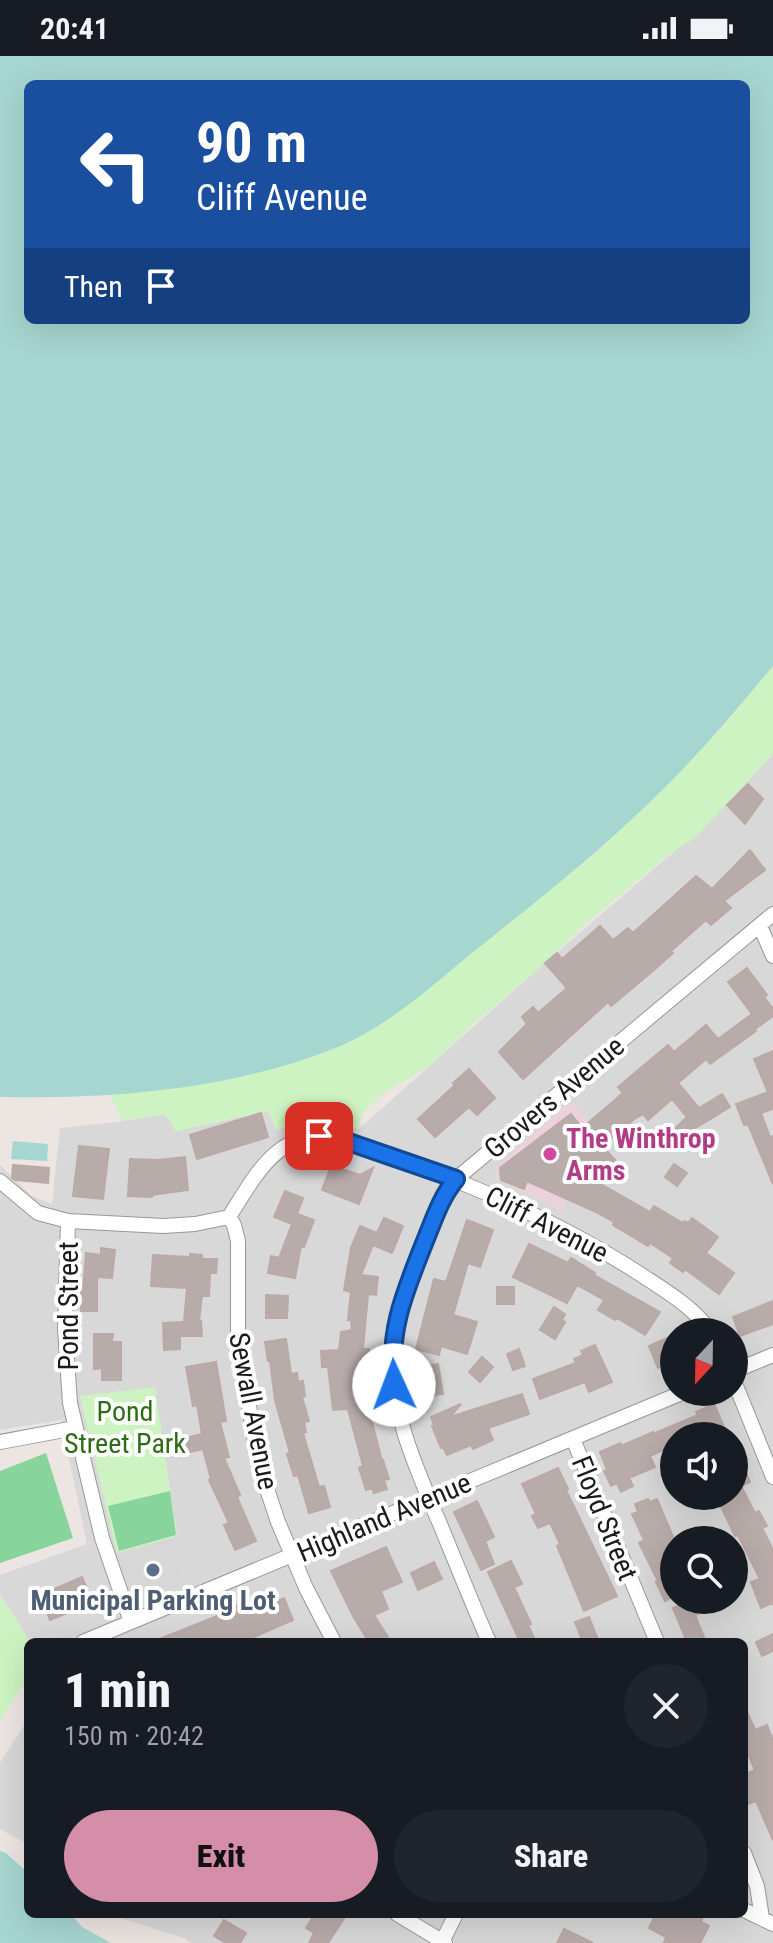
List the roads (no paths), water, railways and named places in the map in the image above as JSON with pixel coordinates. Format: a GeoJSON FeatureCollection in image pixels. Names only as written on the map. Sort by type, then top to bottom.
{"type":"FeatureCollection","features":[{"type":"Feature","properties":{"kind":"street","name":"Grovers Avenue"},"geometry":{"type":"LineString","coordinates":[[487,1638],[429,1498],[397,1408],[393,1344],[409,1283],[440,1205],[456,1179],[773,914]]}},
{"type":"Feature","properties":{"kind":"street"},"geometry":{"type":"LineString","coordinates":[[760,926],[773,956]]}},
{"type":"Feature","properties":{"kind":"street","name":"Cliff Avenue"},"geometry":{"type":"LineString","coordinates":[[229,1217],[262,1165],[272,1155],[291,1143],[313,1137],[340,1139],[456,1179],[566,1230],[685,1304],[699,1318]]}},
{"type":"Feature","properties":{"kind":"street"},"geometry":{"type":"LineString","coordinates":[[0,1181],[38,1213],[68,1221],[179,1226],[229,1217]]}},
{"type":"Feature","properties":{"kind":"street","name":"Sewall Avenue"},"geometry":{"type":"LineString","coordinates":[[229,1217],[238,1241],[238,1337],[258,1462],[278,1522],[311,1599],[332,1638]]}},
{"type":"Feature","properties":{"kind":"street","name":"Pond Street"},"geometry":{"type":"LineString","coordinates":[[68,1221],[66,1347],[69,1394],[102,1538],[131,1622]]}},
{"type":"Feature","properties":{"kind":"street"},"geometry":{"type":"LineString","coordinates":[[748,1365],[773,1355]]}},
{"type":"Feature","properties":{"kind":"street","name":"Highland Avenue"},"geometry":{"type":"LineString","coordinates":[[93,1638],[660,1402]]}},
{"type":"Feature","properties":{"kind":"street"},"geometry":{"type":"LineString","coordinates":[[744,1406],[773,1477]]}},
{"type":"Feature","properties":{"kind":"street"},"geometry":{"type":"LineString","coordinates":[[0,1442],[75,1428]]}},
{"type":"Feature","properties":{"kind":"street","name":"Floyd Street"},"geometry":{"type":"LineString","coordinates":[[573,1439],[655,1638]]}},
{"type":"Feature","properties":{"kind":"street"},"geometry":{"type":"LineString","coordinates":[[748,1863],[767,1921]]}},
{"type":"Feature","properties":{"kind":"street"},"geometry":{"type":"LineString","coordinates":[[748,1912],[767,1921]]}},
{"type":"Feature","properties":{"kind":"street"},"geometry":{"type":"LineString","coordinates":[[404,1918],[444,1942],[454,1918]]}},
{"type":"Feature","properties":{"kind":"water"},"geometry":{"type":"Polygon","coordinates":[[[0,56],[773,56],[773,666],[683,769],[608,841],[423,994],[371,1030],[333,1049],[293,1063],[211,1083],[127,1094],[0,1097],[0,56]]]}},
{"type":"Feature","properties":{"kind":"water"},"geometry":{"type":"Polygon","coordinates":[[[13,1141],[48,1144],[47,1161],[11,1159],[13,1141]]]}},
{"type":"Feature","properties":{"kind":"water"},"geometry":{"type":"Polygon","coordinates":[[[0,1851],[24,1869],[24,1918],[74,1918],[82,1927],[111,1943],[0,1943],[0,1851]]]}},
{"type":"Feature","properties":{"kind":"place","name":"The Winthrop Arms"},"geometry":{"type":"Point","coordinates":[550,1154]}},
{"type":"Feature","properties":{"kind":"place","name":"Municipal Parking Lot"},"geometry":{"type":"Point","coordinates":[153,1570]}},
{"type":"Feature","properties":{"kind":"park label","name":"Pond Street Park"},"geometry":{"type":"Point","coordinates":[125,1427]}}]}
